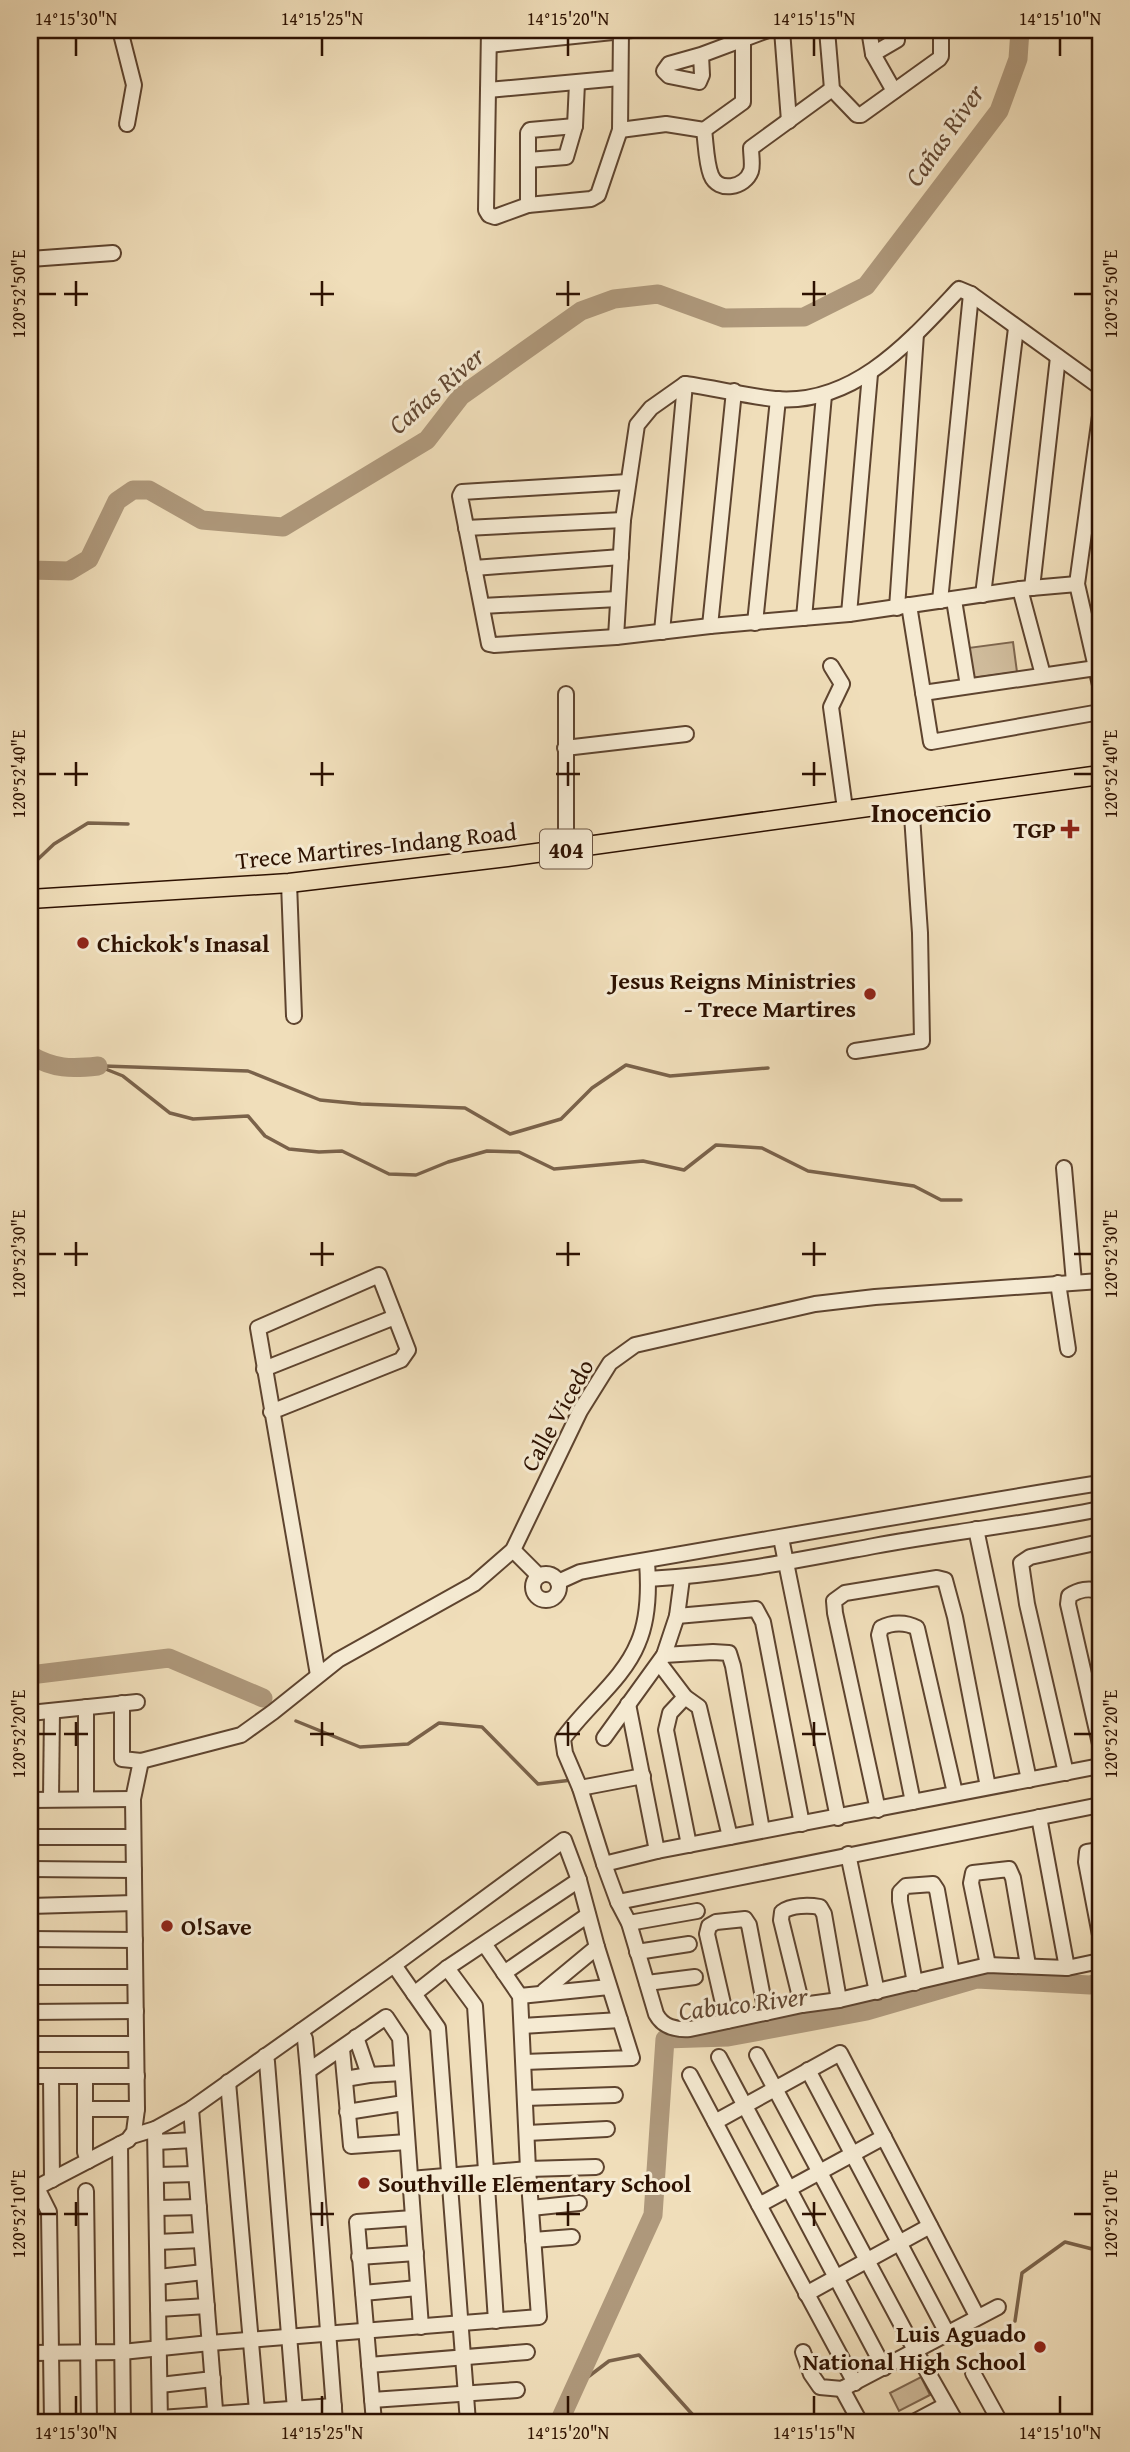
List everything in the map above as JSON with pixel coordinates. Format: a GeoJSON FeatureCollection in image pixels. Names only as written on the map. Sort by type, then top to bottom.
{"type":"FeatureCollection","features":[{"type":"Feature","properties":{"kind":"main road","name":"Trece Martires-Indang Road"},"geometry":{"type":"LineString","coordinates":[[30,899],[289,883],[566,849],[1100,775]]}},
{"type":"Feature","properties":{"kind":"street"},"geometry":{"type":"LineString","coordinates":[[120,30],[134,85],[127,124]]}},
{"type":"Feature","properties":{"kind":"street"},"geometry":{"type":"LineString","coordinates":[[625,30],[620,78],[620,130],[596,198],[528,205],[495,217],[489,215],[486,210],[489,37],[625,30]]}},
{"type":"Feature","properties":{"kind":"street"},"geometry":{"type":"LineString","coordinates":[[701,55],[742,35],[768,30]]}},
{"type":"Feature","properties":{"kind":"street"},"geometry":{"type":"LineString","coordinates":[[782,30],[789,121]]}},
{"type":"Feature","properties":{"kind":"street"},"geometry":{"type":"LineString","coordinates":[[827,30],[832,89],[857,115],[941,56],[941,30]]}},
{"type":"Feature","properties":{"kind":"street"},"geometry":{"type":"LineString","coordinates":[[869,30],[873,54],[894,91]]}},
{"type":"Feature","properties":{"kind":"street"},"geometry":{"type":"LineString","coordinates":[[873,54],[897,40],[897,30]]}},
{"type":"Feature","properties":{"kind":"street"},"geometry":{"type":"LineString","coordinates":[[620,130],[666,124],[704,130],[743,102],[742,35]]}},
{"type":"Feature","properties":{"kind":"street"},"geometry":{"type":"LineString","coordinates":[[488,90],[620,78]]}},
{"type":"Feature","properties":{"kind":"street"},"geometry":{"type":"LineString","coordinates":[[528,160],[566,157],[575,126],[577,83]]}},
{"type":"Feature","properties":{"kind":"street"},"geometry":{"type":"LineString","coordinates":[[704,130],[710,174],[716,184],[727,188],[746,178],[751,170],[751,148],[832,89]]}},
{"type":"Feature","properties":{"kind":"street"},"geometry":{"type":"LineString","coordinates":[[528,205],[530,130],[575,126]]}},
{"type":"Feature","properties":{"kind":"street"},"geometry":{"type":"LineString","coordinates":[[30,259],[113,253]]}},
{"type":"Feature","properties":{"kind":"street"},"geometry":{"type":"LineString","coordinates":[[616,637],[623,520],[637,425],[651,408],[685,384],[778,399],[824,395],[870,374],[916,334],[958,289],[971,294],[1100,387]]}},
{"type":"Feature","properties":{"kind":"street"},"geometry":{"type":"LineString","coordinates":[[968,686],[947,601],[971,294]]}},
{"type":"Feature","properties":{"kind":"street"},"geometry":{"type":"LineString","coordinates":[[983,595],[1016,328]]}},
{"type":"Feature","properties":{"kind":"street"},"geometry":{"type":"LineString","coordinates":[[916,334],[903,606],[931,742],[1100,712]]}},
{"type":"Feature","properties":{"kind":"street"},"geometry":{"type":"LineString","coordinates":[[1043,675],[1026,588],[1058,357]]}},
{"type":"Feature","properties":{"kind":"street"},"geometry":{"type":"LineString","coordinates":[[849,614],[870,374]]}},
{"type":"Feature","properties":{"kind":"street"},"geometry":{"type":"LineString","coordinates":[[662,632],[685,384]]}},
{"type":"Feature","properties":{"kind":"street"},"geometry":{"type":"LineString","coordinates":[[710,626],[734,391]]}},
{"type":"Feature","properties":{"kind":"street"},"geometry":{"type":"LineString","coordinates":[[804,618],[824,395]]}},
{"type":"Feature","properties":{"kind":"street"},"geometry":{"type":"LineString","coordinates":[[755,623],[778,399]]}},
{"type":"Feature","properties":{"kind":"street"},"geometry":{"type":"LineString","coordinates":[[1100,416],[1077,584],[1100,685]]}},
{"type":"Feature","properties":{"kind":"street"},"geometry":{"type":"LineString","coordinates":[[628,482],[462,492],[460,496],[489,644],[616,637],[849,614],[1026,588],[1077,584]]}},
{"type":"Feature","properties":{"kind":"street"},"geometry":{"type":"LineString","coordinates":[[466,528],[623,520]]}},
{"type":"Feature","properties":{"kind":"street"},"geometry":{"type":"LineString","coordinates":[[474,568],[621,557]]}},
{"type":"Feature","properties":{"kind":"street"},"geometry":{"type":"LineString","coordinates":[[482,606],[618,599]]}},
{"type":"Feature","properties":{"kind":"street"},"geometry":{"type":"LineString","coordinates":[[831,666],[842,684],[831,707],[845,810]]}},
{"type":"Feature","properties":{"kind":"street"},"geometry":{"type":"LineString","coordinates":[[923,693],[1096,668]]}},
{"type":"Feature","properties":{"kind":"street"},"geometry":{"type":"LineString","coordinates":[[566,694],[566,849]]}},
{"type":"Feature","properties":{"kind":"street"},"geometry":{"type":"LineString","coordinates":[[565,748],[686,734]]}},
{"type":"Feature","properties":{"kind":"street"},"geometry":{"type":"LineString","coordinates":[[855,1051],[922,1041],[920,933],[911,800]]}},
{"type":"Feature","properties":{"kind":"street"},"geometry":{"type":"LineString","coordinates":[[289,883],[294,1016]]}},
{"type":"Feature","properties":{"kind":"street"},"geometry":{"type":"LineString","coordinates":[[1064,1168],[1074,1282]]}},
{"type":"Feature","properties":{"kind":"street"},"geometry":{"type":"LineString","coordinates":[[271,1412],[401,1360],[408,1350],[379,1275],[258,1328],[271,1412],[318,1675]]}},
{"type":"Feature","properties":{"kind":"street","name":"Calle Vicedo"},"geometry":{"type":"LineString","coordinates":[[141,1761],[241,1735],[338,1660],[474,1584],[513,1550],[580,1411],[610,1363],[635,1345],[815,1304],[875,1297],[1100,1281]]}},
{"type":"Feature","properties":{"kind":"street"},"geometry":{"type":"LineString","coordinates":[[1058,1283],[1068,1349]]}},
{"type":"Feature","properties":{"kind":"street"},"geometry":{"type":"LineString","coordinates":[[264,1370],[395,1317]]}},
{"type":"Feature","properties":{"kind":"street"},"geometry":{"type":"LineString","coordinates":[[558,1582],[580,1572],[1100,1483]]}},
{"type":"Feature","properties":{"kind":"street"},"geometry":{"type":"LineString","coordinates":[[648,1579],[682,1578],[786,1564],[874,1546],[1100,1509]]}},
{"type":"Feature","properties":{"kind":"street"},"geometry":{"type":"LineString","coordinates":[[976,1529],[1028,1780]]}},
{"type":"Feature","properties":{"kind":"street"},"geometry":{"type":"LineString","coordinates":[[781,1538],[838,1818]]}},
{"type":"Feature","properties":{"kind":"street"},"geometry":{"type":"LineString","coordinates":[[1066,1773],[1027,1604],[1021,1563],[1030,1556],[1100,1542]]}},
{"type":"Feature","properties":{"kind":"street"},"geometry":{"type":"LineString","coordinates":[[513,1550],[538,1576]]}},
{"type":"Feature","properties":{"kind":"street"},"geometry":{"type":"LineString","coordinates":[[647,1562],[645,1622],[639,1643],[563,1738],[565,1753],[580,1788],[604,1864],[629,1923],[656,2014],[665,2025],[681,2029],[727,2021],[877,1992],[988,1965],[1067,1968],[1100,1961]]}},
{"type":"Feature","properties":{"kind":"street"},"geometry":{"type":"LineString","coordinates":[[549,1574],[558,1582],[556,1596],[543,1600],[538,1598],[533,1591],[538,1576],[549,1574]]}},
{"type":"Feature","properties":{"kind":"street"},"geometry":{"type":"LineString","coordinates":[[604,1738],[662,1660],[677,1616],[682,1578]]}},
{"type":"Feature","properties":{"kind":"street"},"geometry":{"type":"LineString","coordinates":[[878,1810],[835,1613],[835,1601],[845,1593],[937,1578],[945,1580],[955,1617],[988,1787]]}},
{"type":"Feature","properties":{"kind":"street"},"geometry":{"type":"LineString","coordinates":[[1100,1592],[1095,1589],[1077,1591],[1069,1596],[1068,1604],[1100,1744]]}},
{"type":"Feature","properties":{"kind":"street"},"geometry":{"type":"LineString","coordinates":[[677,1616],[756,1609],[763,1622],[802,1824]]}},
{"type":"Feature","properties":{"kind":"street"},"geometry":{"type":"LineString","coordinates":[[913,1802],[879,1635],[881,1628],[888,1624],[909,1624],[917,1628],[955,1793]]}},
{"type":"Feature","properties":{"kind":"street"},"geometry":{"type":"LineString","coordinates":[[662,1660],[713,1652],[729,1653],[762,1830]]}},
{"type":"Feature","properties":{"kind":"street"},"geometry":{"type":"LineString","coordinates":[[662,1660],[685,1697],[699,1707],[730,1837]]}},
{"type":"Feature","properties":{"kind":"street"},"geometry":{"type":"LineString","coordinates":[[685,1697],[670,1713],[666,1730],[689,1845]]}},
{"type":"Feature","properties":{"kind":"street"},"geometry":{"type":"LineString","coordinates":[[30,1713],[137,1702]]}},
{"type":"Feature","properties":{"kind":"street"},"geometry":{"type":"LineString","coordinates":[[122,1703],[122,1759],[141,1761],[133,1799],[137,2109],[126,2140],[123,2422]]}},
{"type":"Feature","properties":{"kind":"street"},"geometry":{"type":"LineString","coordinates":[[628,1704],[657,1851]]}},
{"type":"Feature","properties":{"kind":"street"},"geometry":{"type":"LineString","coordinates":[[86,1707],[86,1798]]}},
{"type":"Feature","properties":{"kind":"street"},"geometry":{"type":"LineString","coordinates":[[51,1799],[52,1711]]}},
{"type":"Feature","properties":{"kind":"street"},"geometry":{"type":"LineString","coordinates":[[604,1864],[762,1830],[838,1818],[1100,1766]]}},
{"type":"Feature","properties":{"kind":"street"},"geometry":{"type":"LineString","coordinates":[[580,1788],[643,1776]]}},
{"type":"Feature","properties":{"kind":"street"},"geometry":{"type":"LineString","coordinates":[[30,1800],[133,1799]]}},
{"type":"Feature","properties":{"kind":"street"},"geometry":{"type":"LineString","coordinates":[[618,1902],[1100,1805]]}},
{"type":"Feature","properties":{"kind":"street"},"geometry":{"type":"LineString","coordinates":[[1039,1817],[1067,1968]]}},
{"type":"Feature","properties":{"kind":"street"},"geometry":{"type":"LineString","coordinates":[[30,1837],[133,1837]]}},
{"type":"Feature","properties":{"kind":"street"},"geometry":{"type":"LineString","coordinates":[[156,2135],[564,1840],[579,1880],[632,2058],[524,2062]]}},
{"type":"Feature","properties":{"kind":"street"},"geometry":{"type":"LineString","coordinates":[[1100,1850],[1087,1852],[1086,1862],[1100,1935]]}},
{"type":"Feature","properties":{"kind":"street"},"geometry":{"type":"LineString","coordinates":[[848,1854],[877,1992]]}},
{"type":"Feature","properties":{"kind":"street"},"geometry":{"type":"LineString","coordinates":[[30,1869],[134,1870]]}},
{"type":"Feature","properties":{"kind":"street"},"geometry":{"type":"LineString","coordinates":[[988,1965],[971,1883],[973,1873],[1009,1869],[1013,1878],[1028,1965]]}},
{"type":"Feature","properties":{"kind":"street"},"geometry":{"type":"LineString","coordinates":[[414,1994],[447,1968],[579,1880]]}},
{"type":"Feature","properties":{"kind":"street"},"geometry":{"type":"LineString","coordinates":[[915,1983],[900,1901],[900,1892],[906,1886],[933,1884],[937,1890],[952,1973]]}},
{"type":"Feature","properties":{"kind":"street"},"geometry":{"type":"LineString","coordinates":[[30,1906],[134,1903]]}},
{"type":"Feature","properties":{"kind":"street"},"geometry":{"type":"LineString","coordinates":[[802,2005],[781,1920],[782,1912],[787,1909],[813,1906],[820,1907],[824,1914],[839,2000]]}},
{"type":"Feature","properties":{"kind":"street"},"geometry":{"type":"LineString","coordinates":[[629,1923],[697,1911]]}},
{"type":"Feature","properties":{"kind":"street"},"geometry":{"type":"LineString","coordinates":[[504,1973],[588,1915]]}},
{"type":"Feature","properties":{"kind":"street"},"geometry":{"type":"LineString","coordinates":[[727,2021],[707,1934],[709,1926],[716,1922],[745,1919],[749,1925],[766,2013]]}},
{"type":"Feature","properties":{"kind":"street"},"geometry":{"type":"LineString","coordinates":[[30,1939],[135,1940]]}},
{"type":"Feature","properties":{"kind":"street"},"geometry":{"type":"LineString","coordinates":[[637,1952],[689,1944]]}},
{"type":"Feature","properties":{"kind":"street"},"geometry":{"type":"LineString","coordinates":[[30,2353],[122,2352],[539,2317],[528,2169],[520,1996],[485,1945]]}},
{"type":"Feature","properties":{"kind":"street"},"geometry":{"type":"LineString","coordinates":[[544,1992],[597,1947]]}},
{"type":"Feature","properties":{"kind":"street"},"geometry":{"type":"LineString","coordinates":[[394,1965],[438,2028],[468,2422]]}},
{"type":"Feature","properties":{"kind":"street"},"geometry":{"type":"LineString","coordinates":[[447,1968],[475,2006],[496,2321]]}},
{"type":"Feature","properties":{"kind":"street"},"geometry":{"type":"LineString","coordinates":[[647,1983],[695,1976]]}},
{"type":"Feature","properties":{"kind":"street"},"geometry":{"type":"LineString","coordinates":[[30,1977],[135,1977]]}},
{"type":"Feature","properties":{"kind":"street"},"geometry":{"type":"LineString","coordinates":[[520,1996],[609,1987]]}},
{"type":"Feature","properties":{"kind":"street"},"geometry":{"type":"LineString","coordinates":[[30,2011],[136,2011]]}},
{"type":"Feature","properties":{"kind":"street"},"geometry":{"type":"LineString","coordinates":[[308,2071],[386,2017],[400,2038],[421,2327]]}},
{"type":"Feature","properties":{"kind":"street"},"geometry":{"type":"LineString","coordinates":[[522,2026],[620,2020]]}},
{"type":"Feature","properties":{"kind":"street"},"geometry":{"type":"LineString","coordinates":[[301,2031],[305,2039],[308,2071],[335,2422]]}},
{"type":"Feature","properties":{"kind":"street"},"geometry":{"type":"LineString","coordinates":[[356,2037],[369,2074]]}},
{"type":"Feature","properties":{"kind":"street"},"geometry":{"type":"LineString","coordinates":[[30,2044],[136,2044]]}},
{"type":"Feature","properties":{"kind":"street"},"geometry":{"type":"LineString","coordinates":[[342,2049],[351,2146],[407,2142]]}},
{"type":"Feature","properties":{"kind":"street"},"geometry":{"type":"LineString","coordinates":[[715,2122],[840,2053],[977,2316]]}},
{"type":"Feature","properties":{"kind":"street"},"geometry":{"type":"LineString","coordinates":[[757,2055],[956,2422]]}},
{"type":"Feature","properties":{"kind":"street"},"geometry":{"type":"LineString","coordinates":[[265,2056],[296,2415]]}},
{"type":"Feature","properties":{"kind":"street"},"geometry":{"type":"LineString","coordinates":[[719,2057],[884,2368]]}},
{"type":"Feature","properties":{"kind":"street"},"geometry":{"type":"LineString","coordinates":[[808,2070],[947,2333]]}},
{"type":"Feature","properties":{"kind":"street"},"geometry":{"type":"LineString","coordinates":[[345,2079],[369,2074],[402,2073]]}},
{"type":"Feature","properties":{"kind":"street"},"geometry":{"type":"LineString","coordinates":[[690,2075],[806,2294],[849,2386],[860,2422]]}},
{"type":"Feature","properties":{"kind":"street"},"geometry":{"type":"LineString","coordinates":[[30,2076],[137,2076]]}},
{"type":"Feature","properties":{"kind":"street"},"geometry":{"type":"LineString","coordinates":[[51,2076],[52,2180]]}},
{"type":"Feature","properties":{"kind":"street"},"geometry":{"type":"LineString","coordinates":[[85,2076],[85,2152],[88,2161]]}},
{"type":"Feature","properties":{"kind":"street"},"geometry":{"type":"LineString","coordinates":[[228,2082],[258,2416]]}},
{"type":"Feature","properties":{"kind":"street"},"geometry":{"type":"LineString","coordinates":[[525,2098],[615,2095]]}},
{"type":"Feature","properties":{"kind":"street"},"geometry":{"type":"LineString","coordinates":[[347,2112],[404,2103]]}},
{"type":"Feature","properties":{"kind":"street"},"geometry":{"type":"LineString","coordinates":[[85,2109],[137,2109]]}},
{"type":"Feature","properties":{"kind":"street"},"geometry":{"type":"LineString","coordinates":[[191,2109],[216,2418]]}},
{"type":"Feature","properties":{"kind":"street"},"geometry":{"type":"LineString","coordinates":[[527,2133],[607,2129]]}},
{"type":"Feature","properties":{"kind":"street"},"geometry":{"type":"LineString","coordinates":[[156,2135],[160,2420],[296,2415],[334,2406]]}},
{"type":"Feature","properties":{"kind":"street"},"geometry":{"type":"LineString","coordinates":[[52,2422],[49,2212],[33,2189],[126,2140],[156,2135],[193,2140]]}},
{"type":"Feature","properties":{"kind":"street"},"geometry":{"type":"LineString","coordinates":[[759,2205],[884,2137]]}},
{"type":"Feature","properties":{"kind":"street"},"geometry":{"type":"LineString","coordinates":[[410,2179],[528,2169],[596,2167]]}},
{"type":"Feature","properties":{"kind":"street"},"geometry":{"type":"LineString","coordinates":[[156,2175],[196,2174]]}},
{"type":"Feature","properties":{"kind":"street"},"geometry":{"type":"LineString","coordinates":[[86,2191],[89,2422]]}},
{"type":"Feature","properties":{"kind":"street"},"geometry":{"type":"LineString","coordinates":[[531,2208],[579,2203]]}},
{"type":"Feature","properties":{"kind":"street"},"geometry":{"type":"LineString","coordinates":[[157,2208],[199,2207]]}},
{"type":"Feature","properties":{"kind":"street"},"geometry":{"type":"LineString","coordinates":[[374,2422],[356,2222],[413,2218]]}},
{"type":"Feature","properties":{"kind":"street"},"geometry":{"type":"LineString","coordinates":[[806,2294],[930,2226]]}},
{"type":"Feature","properties":{"kind":"street"},"geometry":{"type":"LineString","coordinates":[[533,2240],[572,2238]]}},
{"type":"Feature","properties":{"kind":"street"},"geometry":{"type":"LineString","coordinates":[[157,2242],[201,2240]]}},
{"type":"Feature","properties":{"kind":"street"},"geometry":{"type":"LineString","coordinates":[[359,2257],[416,2253]]}},
{"type":"Feature","properties":{"kind":"street"},"geometry":{"type":"LineString","coordinates":[[158,2277],[204,2272]]}},
{"type":"Feature","properties":{"kind":"street"},"geometry":{"type":"LineString","coordinates":[[363,2293],[418,2288]]}},
{"type":"Feature","properties":{"kind":"street"},"geometry":{"type":"LineString","coordinates":[[158,2309],[207,2306]]}},
{"type":"Feature","properties":{"kind":"street"},"geometry":{"type":"LineString","coordinates":[[803,2352],[818,2385],[830,2389],[849,2386],[977,2316],[998,2308]]}},
{"type":"Feature","properties":{"kind":"street"},"geometry":{"type":"LineString","coordinates":[[369,2365],[527,2352]]}},
{"type":"Feature","properties":{"kind":"street"},"geometry":{"type":"LineString","coordinates":[[973,2373],[1000,2422]]}},
{"type":"Feature","properties":{"kind":"street"},"geometry":{"type":"LineString","coordinates":[[159,2385],[213,2379]]}},
{"type":"Feature","properties":{"kind":"street"},"geometry":{"type":"LineString","coordinates":[[372,2400],[517,2390]]}},
{"type":"Feature","properties":{"kind":"street"},"geometry":{"type":"LineString","coordinates":[[914,2422],[946,2405]]}},
{"type":"Feature","properties":{"kind":"shaded area"},"geometry":{"type":"Polygon","coordinates":[[[1013,642],[1017,672],[972,678],[968,648],[1013,642]]]}},
{"type":"Feature","properties":{"kind":"shaded area"},"geometry":{"type":"Polygon","coordinates":[[[921,2377],[930,2395],[899,2411],[890,2393],[921,2377]]]}},
{"type":"Feature","properties":{"kind":"waterway","name":"Cañas River"},"geometry":{"type":"LineString","coordinates":[[30,570],[69,571],[89,559],[117,501],[133,490],[149,490],[202,520],[283,527],[427,440],[461,396],[581,311],[614,299],[658,294],[724,318],[804,317],[866,286],[999,111],[1018,59],[1020,30]]}},
{"type":"Feature","properties":{"kind":"waterway"},"geometry":{"type":"LineString","coordinates":[[30,860],[35,862],[54,844],[88,823],[128,824]]}},
{"type":"Feature","properties":{"kind":"waterway"},"geometry":{"type":"LineString","coordinates":[[30,1055],[63,1067],[98,1066]]}},
{"type":"Feature","properties":{"kind":"waterway"},"geometry":{"type":"LineString","coordinates":[[104,1066],[248,1071],[320,1100],[465,1108],[510,1134],[561,1119],[592,1088],[626,1065],[670,1076],[768,1068]]}},
{"type":"Feature","properties":{"kind":"waterway"},"geometry":{"type":"LineString","coordinates":[[98,1066],[123,1076],[170,1113],[193,1119],[248,1116],[265,1136],[289,1149],[342,1151],[389,1174],[416,1175],[487,1151],[519,1152],[554,1169],[643,1161],[684,1170],[716,1145],[762,1148],[808,1171],[914,1186],[941,1200],[961,1200]]}},
{"type":"Feature","properties":{"kind":"waterway"},"geometry":{"type":"LineString","coordinates":[[30,1675],[169,1658],[263,1698]]}},
{"type":"Feature","properties":{"kind":"waterway"},"geometry":{"type":"LineString","coordinates":[[296,1721],[360,1747],[408,1744],[439,1723],[482,1727],[538,1784],[572,1780]]}},
{"type":"Feature","properties":{"kind":"waterway","name":"Cabuco River"},"geometry":{"type":"LineString","coordinates":[[559,2422],[653,2215],[665,2039],[728,2037],[867,2011],[977,1979],[1090,1985],[1100,1982]]}},
{"type":"Feature","properties":{"kind":"waterway"},"geometry":{"type":"LineString","coordinates":[[1015,2321],[1022,2273],[1065,2242],[1100,2251]]}},
{"type":"Feature","properties":{"kind":"waterway"},"geometry":{"type":"LineString","coordinates":[[576,2386],[609,2361],[639,2355],[692,2414],[704,2422]]}},
{"type":"Feature","properties":{"kind":"place","name":"TGP"},"geometry":{"type":"Point","coordinates":[1070,829]}},
{"type":"Feature","properties":{"kind":"place","name":"Chickok's Inasal"},"geometry":{"type":"Point","coordinates":[83,943]}},
{"type":"Feature","properties":{"kind":"place","name":"Jesus Reigns Ministries - Trece Martires"},"geometry":{"type":"Point","coordinates":[870,994]}},
{"type":"Feature","properties":{"kind":"place","name":"O!Save"},"geometry":{"type":"Point","coordinates":[167,1926]}},
{"type":"Feature","properties":{"kind":"place","name":"Southville Elementary School"},"geometry":{"type":"Point","coordinates":[364,2183]}},
{"type":"Feature","properties":{"kind":"place","name":"Luis Aguado National High School"},"geometry":{"type":"Point","coordinates":[1040,2347]}},
{"type":"Feature","properties":{"kind":"district","name":"Inocencio"},"geometry":{"type":"Point","coordinates":[931,811]}}]}
